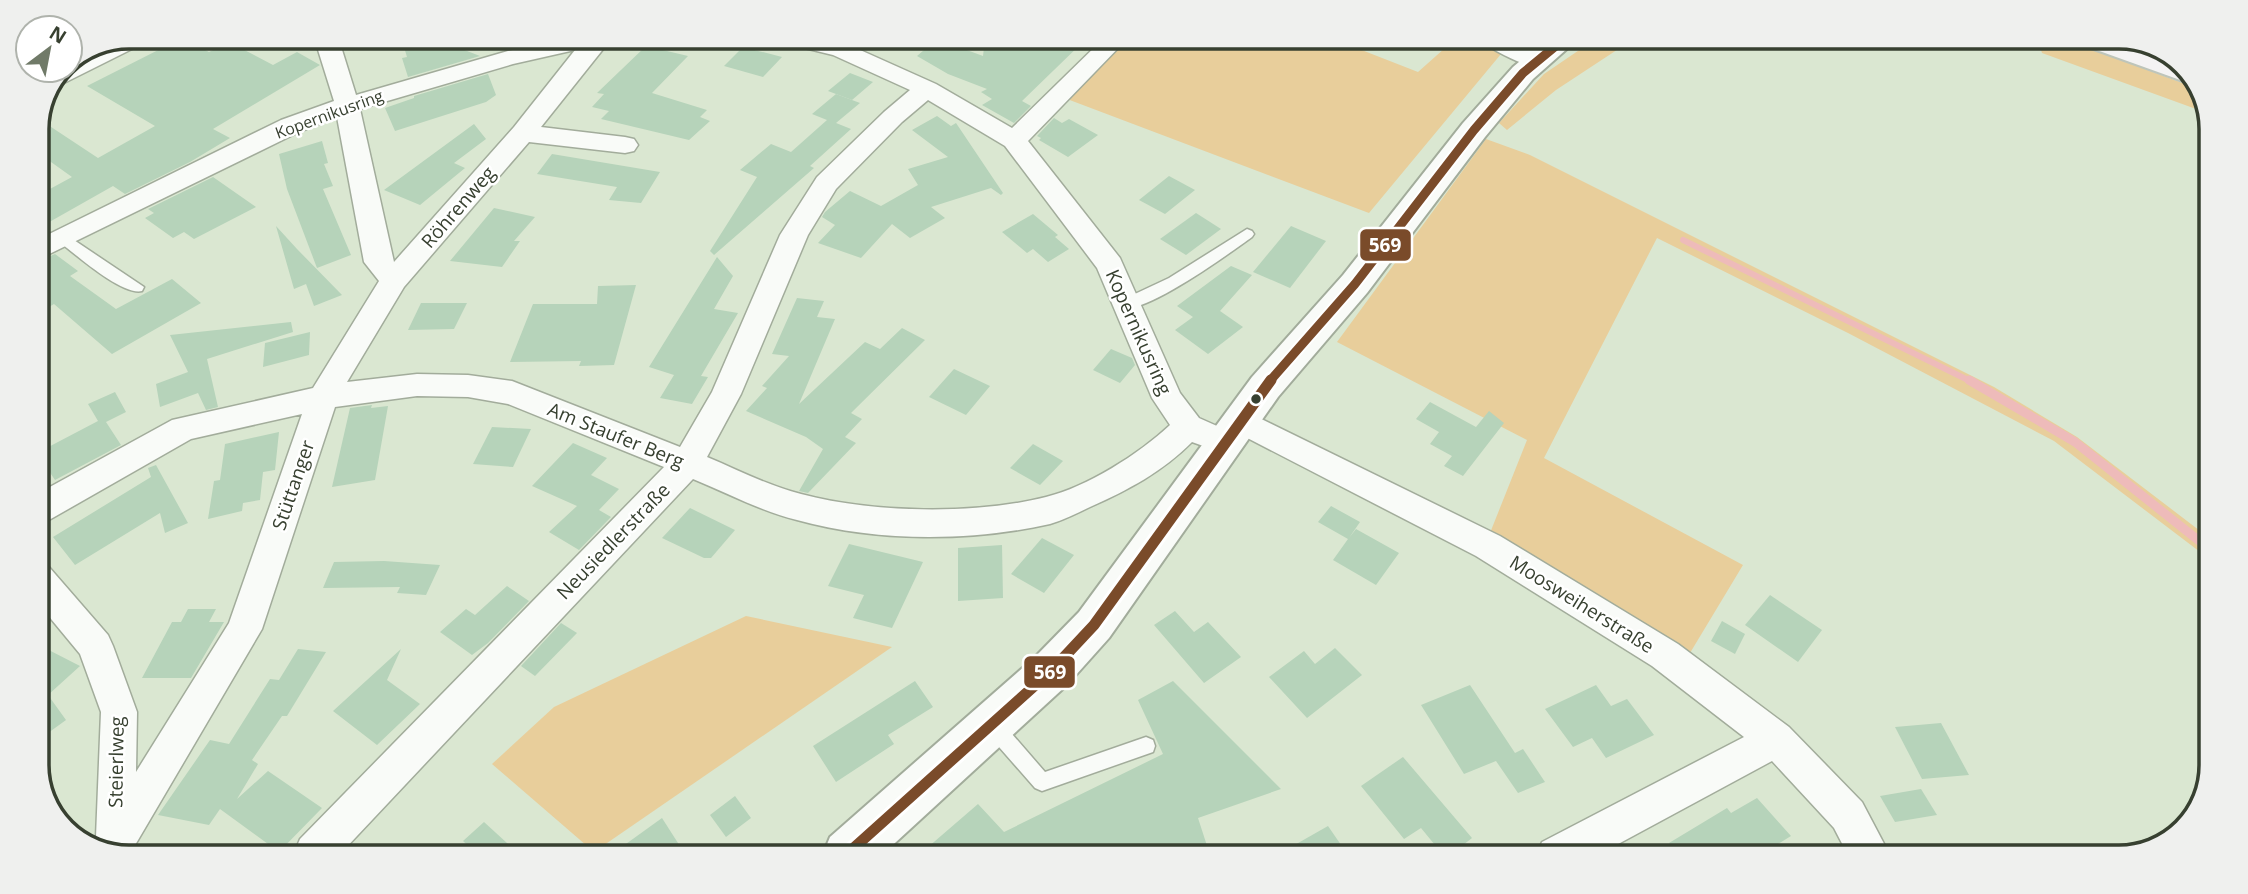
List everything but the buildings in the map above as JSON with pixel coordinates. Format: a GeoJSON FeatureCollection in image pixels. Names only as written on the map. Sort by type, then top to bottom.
{"type":"FeatureCollection","features":[{"type":"Feature","properties":{"kind":"main road"},"geometry":{"type":"LineString","coordinates":[[2121,49],[2169,67]]}},
{"type":"Feature","properties":{"kind":"street"},"geometry":{"type":"LineString","coordinates":[[330,49],[347,105],[377,262],[394,280]]}},
{"type":"Feature","properties":{"kind":"street","name":"Kopernikusring"},"geometry":{"type":"LineString","coordinates":[[49,244],[290,125],[347,105],[508,58],[548,49]]}},
{"type":"Feature","properties":{"kind":"street","name":"Röhrenweg"},"geometry":{"type":"LineString","coordinates":[[394,280],[523,134],[589,49]]}},
{"type":"Feature","properties":{"kind":"street","name":"Kopernikusring"},"geometry":{"type":"LineString","coordinates":[[837,49],[927,89],[1014,141],[1110,265],[1167,398],[1217,430]]}},
{"type":"Feature","properties":{"kind":"street"},"geometry":{"type":"LineString","coordinates":[[1014,141],[1106,49]]}},
{"type":"Feature","properties":{"kind":"street"},"geometry":{"type":"LineString","coordinates":[[1513,49],[1537,60]]}},
{"type":"Feature","properties":{"kind":"street"},"geometry":{"type":"LineString","coordinates":[[857,845],[1051,671],[1094,625],[1217,430],[1355,284],[1474,130],[1537,60],[1551,49]]}},
{"type":"Feature","properties":{"kind":"street"},"geometry":{"type":"LineString","coordinates":[[84,64],[107,53]]}},
{"type":"Feature","properties":{"kind":"street","name":"Neusiedlerstraße"},"geometry":{"type":"LineString","coordinates":[[322,845],[687,464],[726,394],[793,236],[826,183],[893,117],[927,89]]}},
{"type":"Feature","properties":{"kind":"street"},"geometry":{"type":"LineString","coordinates":[[523,134],[625,145]]}},
{"type":"Feature","properties":{"kind":"street","name":"Stüttanger"},"geometry":{"type":"LineString","coordinates":[[115,843],[244,629],[323,397],[394,280]]}},
{"type":"Feature","properties":{"kind":"street","name":"Am Staufer Berg"},"geometry":{"type":"LineString","coordinates":[[49,503],[183,429],[323,397],[417,385],[468,386],[512,393],[797,507],[871,521],[965,520],[1051,510],[1117,481],[1163,452],[1217,430]]}},
{"type":"Feature","properties":{"kind":"street","name":"Moosweiherstraße"},"geometry":{"type":"LineString","coordinates":[[1217,430],[1488,546],[1665,655],[1776,739],[1847,814],[1864,845]]}},
{"type":"Feature","properties":{"kind":"street","name":"Steierlweg"},"geometry":{"type":"LineString","coordinates":[[49,591],[96,646],[119,712],[112,843]]}},
{"type":"Feature","properties":{"kind":"street"},"geometry":{"type":"LineString","coordinates":[[1577,845],[1776,739]]}},
{"type":"Feature","properties":{"kind":"lane"},"geometry":{"type":"LineString","coordinates":[[1127,304],[1160,292],[1195,272],[1247,234]]}},
{"type":"Feature","properties":{"kind":"lane"},"geometry":{"type":"LineString","coordinates":[[62,237],[121,280],[137,287]]}},
{"type":"Feature","properties":{"kind":"lane"},"geometry":{"type":"LineString","coordinates":[[992,725],[1042,782],[1146,746]]}},
{"type":"Feature","properties":{"kind":"shaded area"},"geometry":{"type":"Polygon","coordinates":[[[1118,49],[1359,49],[1418,72],[1444,49],[1491,49],[1501,54],[1369,213],[1067,99],[1118,49]]]}},
{"type":"Feature","properties":{"kind":"shaded area"},"geometry":{"type":"Polygon","coordinates":[[[1581,49],[1618,49],[1556,90],[1507,130],[1499,123],[1544,74],[1581,49]]]}},
{"type":"Feature","properties":{"kind":"shaded area"},"geometry":{"type":"Polygon","coordinates":[[[2041,49],[2092,49],[2185,84],[2196,109],[2042,53],[2041,49]]]}},
{"type":"Feature","properties":{"kind":"shaded area"},"geometry":{"type":"Polygon","coordinates":[[[1486,139],[1530,155],[1994,387],[2077,437],[2199,530],[2199,551],[2054,441],[1848,333],[1657,238],[1544,458],[1743,565],[1690,653],[1490,533],[1527,440],[1337,342],[1486,139]]]}},
{"type":"Feature","properties":{"kind":"shaded area"},"geometry":{"type":"Polygon","coordinates":[[[746,616],[892,647],[604,845],[586,845],[492,764],[554,707],[746,616]]]}},
{"type":"Feature","properties":{"kind":"waterway"},"geometry":{"type":"LineString","coordinates":[[1683,240],[1972,382]]}},
{"type":"Feature","properties":{"kind":"waterway"},"geometry":{"type":"LineString","coordinates":[[1969,380],[2075,442],[2199,541]]}},
{"type":"Feature","properties":{"kind":"transit line","name":"569"},"geometry":{"type":"LineString","coordinates":[[857,845],[1051,671],[1094,625],[1265,387],[1355,284],[1474,130],[1523,73],[1552,49]]}}]}
